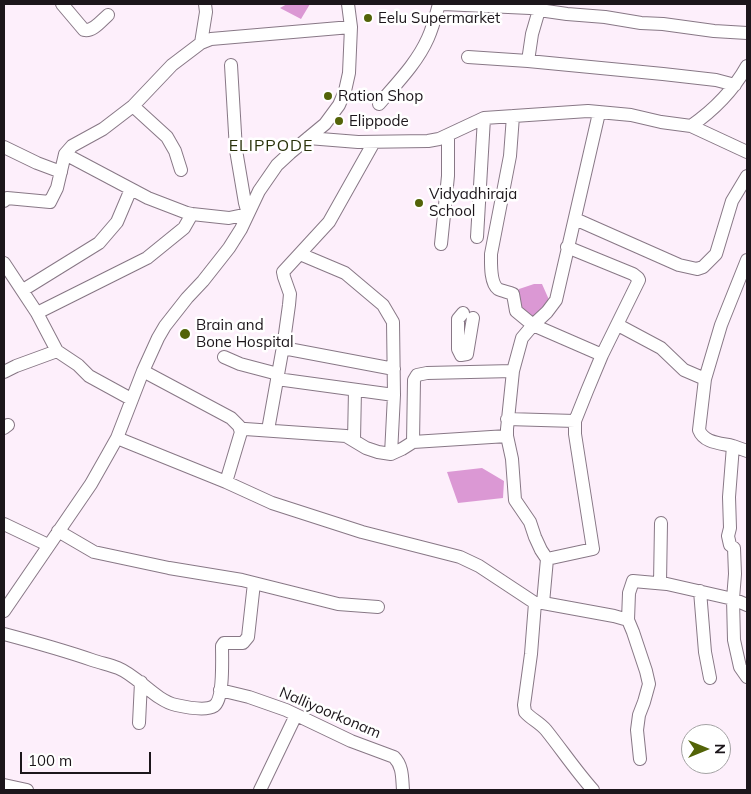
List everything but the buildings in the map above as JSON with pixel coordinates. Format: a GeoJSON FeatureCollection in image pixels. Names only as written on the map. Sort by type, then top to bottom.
{"type":"FeatureCollection","features":[{"type":"Feature","properties":{"kind":"street"},"geometry":{"type":"LineString","coordinates":[[62,4],[84,30],[88,31],[92,30],[108,15]]}},
{"type":"Feature","properties":{"kind":"street"},"geometry":{"type":"LineString","coordinates":[[201,43],[206,12],[205,4]]}},
{"type":"Feature","properties":{"kind":"street"},"geometry":{"type":"LineString","coordinates":[[4,611],[91,484],[117,438],[143,371],[165,326],[229,248],[259,191],[277,165],[325,124],[339,105],[345,91],[349,73],[351,27],[348,4]]}},
{"type":"Feature","properties":{"kind":"street"},"geometry":{"type":"LineString","coordinates":[[379,104],[408,71],[420,54],[441,4],[529,7],[641,23],[747,33]]}},
{"type":"Feature","properties":{"kind":"street"},"geometry":{"type":"LineString","coordinates":[[528,61],[532,34],[529,7]]}},
{"type":"Feature","properties":{"kind":"street"},"geometry":{"type":"LineString","coordinates":[[4,201],[7,198],[50,202],[57,188],[65,154],[72,146],[103,129],[133,106],[172,65],[201,43],[225,38],[351,27]]}},
{"type":"Feature","properties":{"kind":"street"},"geometry":{"type":"LineString","coordinates":[[468,57],[698,78],[735,85]]}},
{"type":"Feature","properties":{"kind":"street"},"geometry":{"type":"LineString","coordinates":[[231,65],[236,150],[248,214]]}},
{"type":"Feature","properties":{"kind":"street"},"geometry":{"type":"LineString","coordinates":[[691,126],[718,105],[735,85],[747,66]]}},
{"type":"Feature","properties":{"kind":"street"},"geometry":{"type":"LineString","coordinates":[[133,106],[167,137],[175,151],[181,170]]}},
{"type":"Feature","properties":{"kind":"street"},"geometry":{"type":"LineString","coordinates":[[308,138],[374,142],[428,142],[448,136],[484,118],[588,111],[631,115],[691,126],[747,152]]}},
{"type":"Feature","properties":{"kind":"street"},"geometry":{"type":"LineString","coordinates":[[593,790],[545,729],[524,712],[531,654],[547,560],[535,538],[530,522],[515,500],[512,459],[507,436],[513,371],[522,338],[556,300],[599,112]]}},
{"type":"Feature","properties":{"kind":"street"},"geometry":{"type":"LineString","coordinates":[[513,116],[510,156],[491,254],[491,270],[496,287],[513,294],[516,311],[533,325],[602,355]]}},
{"type":"Feature","properties":{"kind":"street"},"geometry":{"type":"LineString","coordinates":[[477,237],[484,118]]}},
{"type":"Feature","properties":{"kind":"street"},"geometry":{"type":"LineString","coordinates":[[325,124],[331,140]]}},
{"type":"Feature","properties":{"kind":"street"},"geometry":{"type":"LineString","coordinates":[[441,244],[448,176],[448,136]]}},
{"type":"Feature","properties":{"kind":"street"},"geometry":{"type":"LineString","coordinates":[[268,430],[283,348],[290,294],[283,272],[329,222],[374,142]]}},
{"type":"Feature","properties":{"kind":"street"},"geometry":{"type":"LineString","coordinates":[[4,148],[61,172]]}},
{"type":"Feature","properties":{"kind":"street"},"geometry":{"type":"LineString","coordinates":[[65,154],[148,198],[192,214],[229,218],[248,214]]}},
{"type":"Feature","properties":{"kind":"street"},"geometry":{"type":"LineString","coordinates":[[575,219],[679,265],[697,269],[703,267],[716,254],[732,201],[747,176]]}},
{"type":"Feature","properties":{"kind":"street"},"geometry":{"type":"LineString","coordinates":[[23,290],[98,244],[117,222],[131,189]]}},
{"type":"Feature","properties":{"kind":"street"},"geometry":{"type":"LineString","coordinates":[[37,313],[148,258],[184,228],[192,214]]}},
{"type":"Feature","properties":{"kind":"street"},"geometry":{"type":"LineString","coordinates":[[547,560],[593,549],[576,434],[576,421],[602,355],[639,280],[633,274],[567,247]]}},
{"type":"Feature","properties":{"kind":"street"},"geometry":{"type":"LineString","coordinates":[[300,254],[345,273],[383,305],[393,322],[394,395],[391,454]]}},
{"type":"Feature","properties":{"kind":"street"},"geometry":{"type":"LineString","coordinates":[[747,260],[722,325],[705,379],[699,430],[702,436],[708,440],[747,451]]}},
{"type":"Feature","properties":{"kind":"street"},"geometry":{"type":"LineString","coordinates":[[4,263],[23,290],[58,351],[78,365],[89,376],[131,399]]}},
{"type":"Feature","properties":{"kind":"street"},"geometry":{"type":"LineString","coordinates":[[618,325],[661,348],[684,370],[705,379]]}},
{"type":"Feature","properties":{"kind":"street"},"geometry":{"type":"LineString","coordinates":[[283,348],[394,369]]}},
{"type":"Feature","properties":{"kind":"street"},"geometry":{"type":"LineString","coordinates":[[4,372],[58,351]]}},
{"type":"Feature","properties":{"kind":"street"},"geometry":{"type":"LineString","coordinates":[[224,357],[278,376],[354,390],[394,395]]}},
{"type":"Feature","properties":{"kind":"street"},"geometry":{"type":"LineString","coordinates":[[143,371],[231,418],[239,426],[241,432],[226,482]]}},
{"type":"Feature","properties":{"kind":"street"},"geometry":{"type":"LineString","coordinates":[[413,442],[414,380],[417,375],[427,373],[513,371]]}},
{"type":"Feature","properties":{"kind":"street"},"geometry":{"type":"LineString","coordinates":[[354,390],[354,440]]}},
{"type":"Feature","properties":{"kind":"street"},"geometry":{"type":"LineString","coordinates":[[508,419],[576,421]]}},
{"type":"Feature","properties":{"kind":"street"},"geometry":{"type":"LineString","coordinates":[[241,432],[245,429],[346,436],[366,448],[391,454],[413,442],[507,436]]}},
{"type":"Feature","properties":{"kind":"street"},"geometry":{"type":"LineString","coordinates":[[117,438],[226,482],[272,503],[362,532],[460,557],[479,566],[539,603],[628,620]]}},
{"type":"Feature","properties":{"kind":"street"},"geometry":{"type":"LineString","coordinates":[[733,446],[728,497],[730,528],[728,536],[730,545],[734,548],[736,574],[734,640],[740,667],[747,677]]}},
{"type":"Feature","properties":{"kind":"street"},"geometry":{"type":"LineString","coordinates":[[660,583],[661,523]]}},
{"type":"Feature","properties":{"kind":"street"},"geometry":{"type":"LineString","coordinates":[[4,524],[48,545]]}},
{"type":"Feature","properties":{"kind":"street"},"geometry":{"type":"LineString","coordinates":[[58,531],[94,552],[169,568],[242,580],[338,604],[378,607]]}},
{"type":"Feature","properties":{"kind":"street"},"geometry":{"type":"LineString","coordinates":[[640,759],[637,730],[639,715],[649,684],[646,670],[628,620],[628,593],[633,581],[668,584],[734,599],[747,605]]}},
{"type":"Feature","properties":{"kind":"street"},"geometry":{"type":"LineString","coordinates":[[4,634],[119,668],[173,704],[191,708],[211,707],[216,705],[219,698],[222,646],[224,643],[243,643],[247,640],[254,583]]}},
{"type":"Feature","properties":{"kind":"street"},"geometry":{"type":"LineString","coordinates":[[700,591],[705,652],[710,678]]}},
{"type":"Feature","properties":{"kind":"street"},"geometry":{"type":"LineString","coordinates":[[139,723],[141,682]]}},
{"type":"Feature","properties":{"kind":"street","name":"Nalliyoorkonam"},"geometry":{"type":"LineString","coordinates":[[220,690],[296,715],[394,757],[401,769],[403,790]]}},
{"type":"Feature","properties":{"kind":"street"},"geometry":{"type":"LineString","coordinates":[[260,790],[296,715]]}},
{"type":"Feature","properties":{"kind":"street"},"geometry":{"type":"LineString","coordinates":[[4,785],[27,790]]}},
{"type":"Feature","properties":{"kind":"shaded area"},"geometry":{"type":"Polygon","coordinates":[[[287,4],[310,4],[301,19],[280,8],[287,4]]]}},
{"type":"Feature","properties":{"kind":"shaded area"},"geometry":{"type":"Polygon","coordinates":[[[534,284],[542,284],[550,302],[537,320],[518,310],[516,298],[519,289],[534,284]]]}},
{"type":"Feature","properties":{"kind":"shaded area"},"geometry":{"type":"Polygon","coordinates":[[[482,468],[504,481],[503,498],[458,503],[447,472],[482,468]]]}},
{"type":"Feature","properties":{"kind":"place","name":"Eelu Supermarket"},"geometry":{"type":"Point","coordinates":[368,18]}},
{"type":"Feature","properties":{"kind":"place","name":"Ration Shop"},"geometry":{"type":"Point","coordinates":[328,96]}},
{"type":"Feature","properties":{"kind":"place","name":"Elippode"},"geometry":{"type":"Point","coordinates":[339,121]}},
{"type":"Feature","properties":{"kind":"place","name":"Vidyadhiraja School"},"geometry":{"type":"Point","coordinates":[419,203]}},
{"type":"Feature","properties":{"kind":"place","name":"Brain and Bone Hospital"},"geometry":{"type":"Point","coordinates":[185,334]}},
{"type":"Feature","properties":{"kind":"district","name":"ELIPPODE"},"geometry":{"type":"Point","coordinates":[271,146]}}]}
